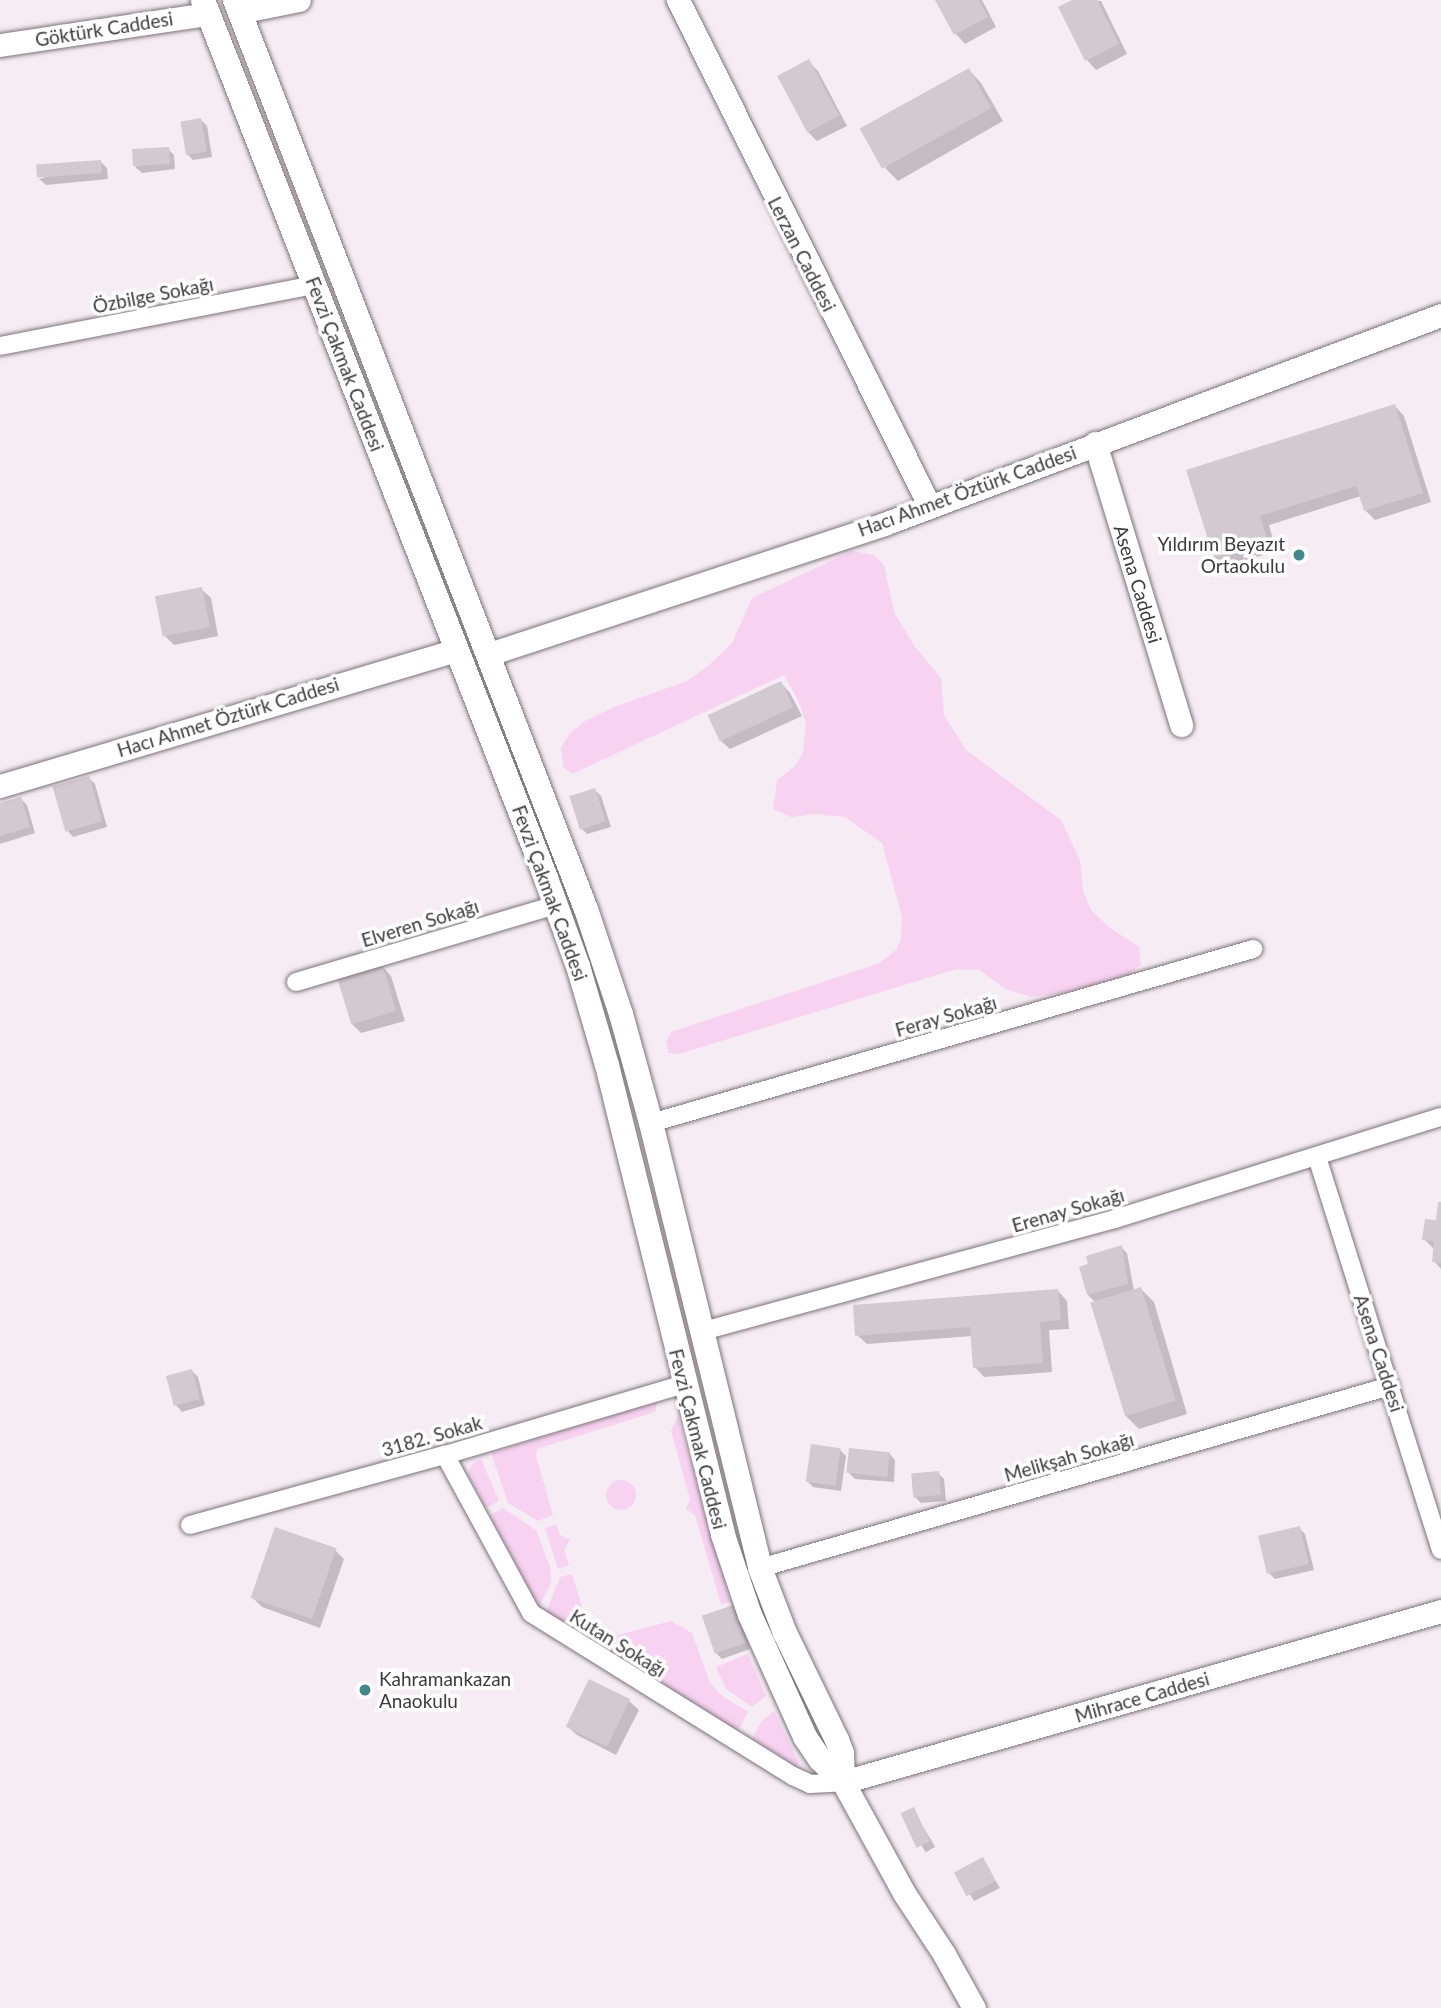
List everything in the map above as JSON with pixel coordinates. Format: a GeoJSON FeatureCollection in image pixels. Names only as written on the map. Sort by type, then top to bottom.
{"type":"FeatureCollection","features":[{"type":"Feature","properties":{"kind":"main road"},"geometry":{"type":"LineString","coordinates":[[205,7],[237,6]]}},
{"type":"Feature","properties":{"kind":"main road","name":"Fevzi Çakmak Caddesi"},"geometry":{"type":"LineString","coordinates":[[237,6],[586,909],[621,1014],[651,1122],[760,1568],[785,1633],[837,1740],[842,1753],[843,1782]]}},
{"type":"Feature","properties":{"kind":"main road","name":"Fevzi Çakmak Caddesi"},"geometry":{"type":"LineString","coordinates":[[205,7],[556,905],[607,1065],[723,1535],[754,1626],[805,1737],[820,1759],[843,1782]]}},
{"type":"Feature","properties":{"kind":"street"},"geometry":{"type":"LineString","coordinates":[[237,6],[299,0]]}},
{"type":"Feature","properties":{"kind":"street","name":"Lerzan Caddesi"},"geometry":{"type":"LineString","coordinates":[[678,0],[930,507]]}},
{"type":"Feature","properties":{"kind":"street","name":"Göktürk Caddesi"},"geometry":{"type":"LineString","coordinates":[[0,45],[205,7]]}},
{"type":"Feature","properties":{"kind":"street","name":"Özbilge Sokağı"},"geometry":{"type":"LineString","coordinates":[[0,346],[314,285]]}},
{"type":"Feature","properties":{"kind":"street","name":"Hacı Ahmet Öztürk Caddesi"},"geometry":{"type":"LineString","coordinates":[[489,654],[930,507],[1441,315]]}},
{"type":"Feature","properties":{"kind":"street","name":"Asena Caddesi"},"geometry":{"type":"LineString","coordinates":[[1095,443],[1181,725]]}},
{"type":"Feature","properties":{"kind":"street","name":"Hacı Ahmet Öztürk Caddesi"},"geometry":{"type":"LineString","coordinates":[[0,786],[456,650]]}},
{"type":"Feature","properties":{"kind":"street","name":"Elveren Sokağı"},"geometry":{"type":"LineString","coordinates":[[296,982],[556,905]]}},
{"type":"Feature","properties":{"kind":"street","name":"Feray Sokağı"},"geometry":{"type":"LineString","coordinates":[[651,1122],[1253,949]]}},
{"type":"Feature","properties":{"kind":"street","name":"Erenay Sokağı"},"geometry":{"type":"LineString","coordinates":[[703,1331],[971,1260],[1317,1157],[1441,1117]]}},
{"type":"Feature","properties":{"kind":"street","name":"Asena Caddesi"},"geometry":{"type":"LineString","coordinates":[[1317,1157],[1441,1550]]}},
{"type":"Feature","properties":{"kind":"street","name":"3182. Sokak"},"geometry":{"type":"LineString","coordinates":[[190,1525],[445,1455],[684,1384]]}},
{"type":"Feature","properties":{"kind":"street","name":"Melikşah Sokağı"},"geometry":{"type":"LineString","coordinates":[[760,1568],[1390,1386]]}},
{"type":"Feature","properties":{"kind":"street","name":"Kutan Sokağı"},"geometry":{"type":"LineString","coordinates":[[445,1455],[523,1603],[531,1613],[793,1776],[810,1784],[843,1782]]}},
{"type":"Feature","properties":{"kind":"street","name":"Mihrace Caddesi"},"geometry":{"type":"LineString","coordinates":[[843,1782],[1441,1611]]}},
{"type":"Feature","properties":{"kind":"street","name":"Fevzi Çakmak Caddesi"},"geometry":{"type":"LineString","coordinates":[[843,1782],[904,1893],[944,1954],[974,2008]]}},
{"type":"Feature","properties":{"kind":"shaded area"},"geometry":{"type":"Polygon","coordinates":[[[852,551],[874,555],[884,565],[894,612],[915,647],[941,678],[944,715],[966,750],[1061,820],[1080,860],[1083,891],[1091,910],[1109,927],[1139,947],[1141,964],[1130,974],[1074,991],[1031,997],[1006,989],[979,970],[956,969],[679,1054],[669,1053],[666,1042],[671,1032],[880,963],[896,950],[901,939],[902,917],[882,843],[845,817],[815,814],[791,817],[773,809],[777,780],[794,767],[803,753],[806,723],[798,700],[784,675],[572,774],[563,767],[561,747],[571,732],[585,721],[614,707],[687,681],[708,666],[732,643],[752,598],[852,551]]]}},
{"type":"Feature","properties":{"kind":"shaded area"},"geometry":{"type":"Polygon","coordinates":[[[657,1402],[655,1412],[537,1449],[536,1456],[553,1515],[538,1521],[508,1503],[491,1453],[657,1402]]]}},
{"type":"Feature","properties":{"kind":"shaded area"},"geometry":{"type":"Polygon","coordinates":[[[678,1416],[730,1602],[721,1604],[695,1515],[686,1509],[690,1499],[671,1431],[678,1416]]]}},
{"type":"Feature","properties":{"kind":"shaded area"},"geometry":{"type":"Polygon","coordinates":[[[481,1459],[499,1501],[486,1508],[468,1474],[472,1464],[481,1459]]]}},
{"type":"Feature","properties":{"kind":"shaded area"},"geometry":{"type":"Polygon","coordinates":[[[621,1480],[632,1484],[636,1495],[632,1506],[621,1510],[610,1506],[606,1495],[610,1484],[621,1480]]]}},
{"type":"Feature","properties":{"kind":"shaded area"},"geometry":{"type":"Polygon","coordinates":[[[503,1508],[536,1530],[550,1567],[551,1583],[539,1607],[490,1515],[503,1508]]]}},
{"type":"Feature","properties":{"kind":"shaded area"},"geometry":{"type":"Polygon","coordinates":[[[556,1524],[560,1535],[570,1540],[564,1550],[569,1565],[558,1569],[545,1528],[556,1524]]]}},
{"type":"Feature","properties":{"kind":"shaded area"},"geometry":{"type":"Polygon","coordinates":[[[572,1574],[590,1633],[603,1639],[671,1621],[692,1633],[710,1683],[721,1695],[748,1712],[738,1731],[545,1615],[560,1577],[572,1574]]]}},
{"type":"Feature","properties":{"kind":"shaded area"},"geometry":{"type":"Polygon","coordinates":[[[748,1654],[766,1696],[752,1707],[726,1689],[716,1667],[748,1654]]]}},
{"type":"Feature","properties":{"kind":"shaded area"},"geometry":{"type":"Polygon","coordinates":[[[774,1711],[799,1763],[796,1766],[752,1739],[762,1721],[774,1711]]]}},
{"type":"Feature","properties":{"kind":"building"},"geometry":{"type":"Polygon","coordinates":[[[935,0],[979,0],[988,17],[954,35],[935,0]]]}},
{"type":"Feature","properties":{"kind":"building"},"geometry":{"type":"Polygon","coordinates":[[[1072,0],[1097,0],[1119,44],[1085,61],[1058,7],[1072,0]]]}},
{"type":"Feature","properties":{"kind":"building"},"geometry":{"type":"Polygon","coordinates":[[[809,59],[839,116],[807,132],[777,76],[809,59]]]}},
{"type":"Feature","properties":{"kind":"building"},"geometry":{"type":"Polygon","coordinates":[[[969,68],[991,108],[882,169],[860,129],[969,68]]]}},
{"type":"Feature","properties":{"kind":"building"},"geometry":{"type":"Polygon","coordinates":[[[201,118],[207,151],[186,155],[180,122],[201,118]]]}},
{"type":"Feature","properties":{"kind":"building"},"geometry":{"type":"Polygon","coordinates":[[[169,147],[170,164],[133,166],[132,149],[169,147]]]}},
{"type":"Feature","properties":{"kind":"building"},"geometry":{"type":"Polygon","coordinates":[[[101,160],[102,173],[37,178],[36,165],[101,160]]]}},
{"type":"Feature","properties":{"kind":"building"},"geometry":{"type":"Polygon","coordinates":[[[1395,404],[1423,493],[1364,511],[1356,486],[1260,516],[1268,541],[1214,558],[1186,470],[1395,404]]]}},
{"type":"Feature","properties":{"kind":"building"},"geometry":{"type":"Polygon","coordinates":[[[202,587],[210,627],[163,636],[155,596],[202,587]]]}},
{"type":"Feature","properties":{"kind":"building"},"geometry":{"type":"Polygon","coordinates":[[[781,681],[793,707],[720,742],[708,715],[781,681]]]}},
{"type":"Feature","properties":{"kind":"building"},"geometry":{"type":"Polygon","coordinates":[[[89,776],[102,821],[65,832],[52,786],[89,776]]]}},
{"type":"Feature","properties":{"kind":"building"},"geometry":{"type":"Polygon","coordinates":[[[595,788],[606,821],[580,830],[569,796],[595,788]]]}},
{"type":"Feature","properties":{"kind":"building"},"geometry":{"type":"Polygon","coordinates":[[[21,797],[30,827],[0,836],[0,803],[21,797]]]}},
{"type":"Feature","properties":{"kind":"building"},"geometry":{"type":"Polygon","coordinates":[[[382,964],[396,1011],[351,1025],[337,978],[382,964]]]}},
{"type":"Feature","properties":{"kind":"building"},"geometry":{"type":"Polygon","coordinates":[[[1438,1202],[1441,1202],[1441,1263],[1432,1262],[1434,1241],[1422,1240],[1425,1219],[1436,1220],[1438,1202]]]}},
{"type":"Feature","properties":{"kind":"building"},"geometry":{"type":"Polygon","coordinates":[[[1122,1245],[1128,1284],[1087,1295],[1079,1267],[1088,1264],[1086,1256],[1122,1245]]]}},
{"type":"Feature","properties":{"kind":"building"},"geometry":{"type":"Polygon","coordinates":[[[1141,1287],[1176,1401],[1125,1416],[1090,1302],[1141,1287]]]}},
{"type":"Feature","properties":{"kind":"building"},"geometry":{"type":"Polygon","coordinates":[[[1058,1289],[1061,1320],[1040,1322],[1043,1363],[973,1368],[970,1327],[855,1336],[853,1305],[1058,1289]]]}},
{"type":"Feature","properties":{"kind":"building"},"geometry":{"type":"Polygon","coordinates":[[[192,1369],[200,1399],[174,1406],[166,1376],[192,1369]]]}},
{"type":"Feature","properties":{"kind":"building"},"geometry":{"type":"Polygon","coordinates":[[[811,1444],[841,1448],[835,1486],[806,1482],[811,1444]]]}},
{"type":"Feature","properties":{"kind":"building"},"geometry":{"type":"Polygon","coordinates":[[[849,1448],[890,1452],[887,1477],[846,1473],[849,1448]]]}},
{"type":"Feature","properties":{"kind":"building"},"geometry":{"type":"Polygon","coordinates":[[[939,1471],[941,1495],[913,1497],[911,1473],[939,1471]]]}},
{"type":"Feature","properties":{"kind":"building"},"geometry":{"type":"Polygon","coordinates":[[[1300,1526],[1309,1564],[1267,1574],[1258,1536],[1300,1526]]]}},
{"type":"Feature","properties":{"kind":"building"},"geometry":{"type":"Polygon","coordinates":[[[275,1527],[336,1548],[312,1619],[251,1598],[275,1527]]]}},
{"type":"Feature","properties":{"kind":"building"},"geometry":{"type":"Polygon","coordinates":[[[733,1605],[746,1643],[715,1654],[702,1616],[733,1605]]]}},
{"type":"Feature","properties":{"kind":"building"},"geometry":{"type":"Polygon","coordinates":[[[589,1679],[630,1699],[607,1747],[566,1727],[589,1679]]]}},
{"type":"Feature","properties":{"kind":"building"},"geometry":{"type":"Polygon","coordinates":[[[914,1807],[930,1841],[916,1848],[900,1813],[914,1807]]]}},
{"type":"Feature","properties":{"kind":"building"},"geometry":{"type":"Polygon","coordinates":[[[983,1857],[996,1881],[967,1896],[954,1872],[983,1857]]]}},
{"type":"Feature","properties":{"kind":"place","name":"Yıldırım Beyazıt Ortaokulu"},"geometry":{"type":"Point","coordinates":[1299,555]}},
{"type":"Feature","properties":{"kind":"place","name":"Kahramankazan Anaokulu"},"geometry":{"type":"Point","coordinates":[365,1690]}}]}
